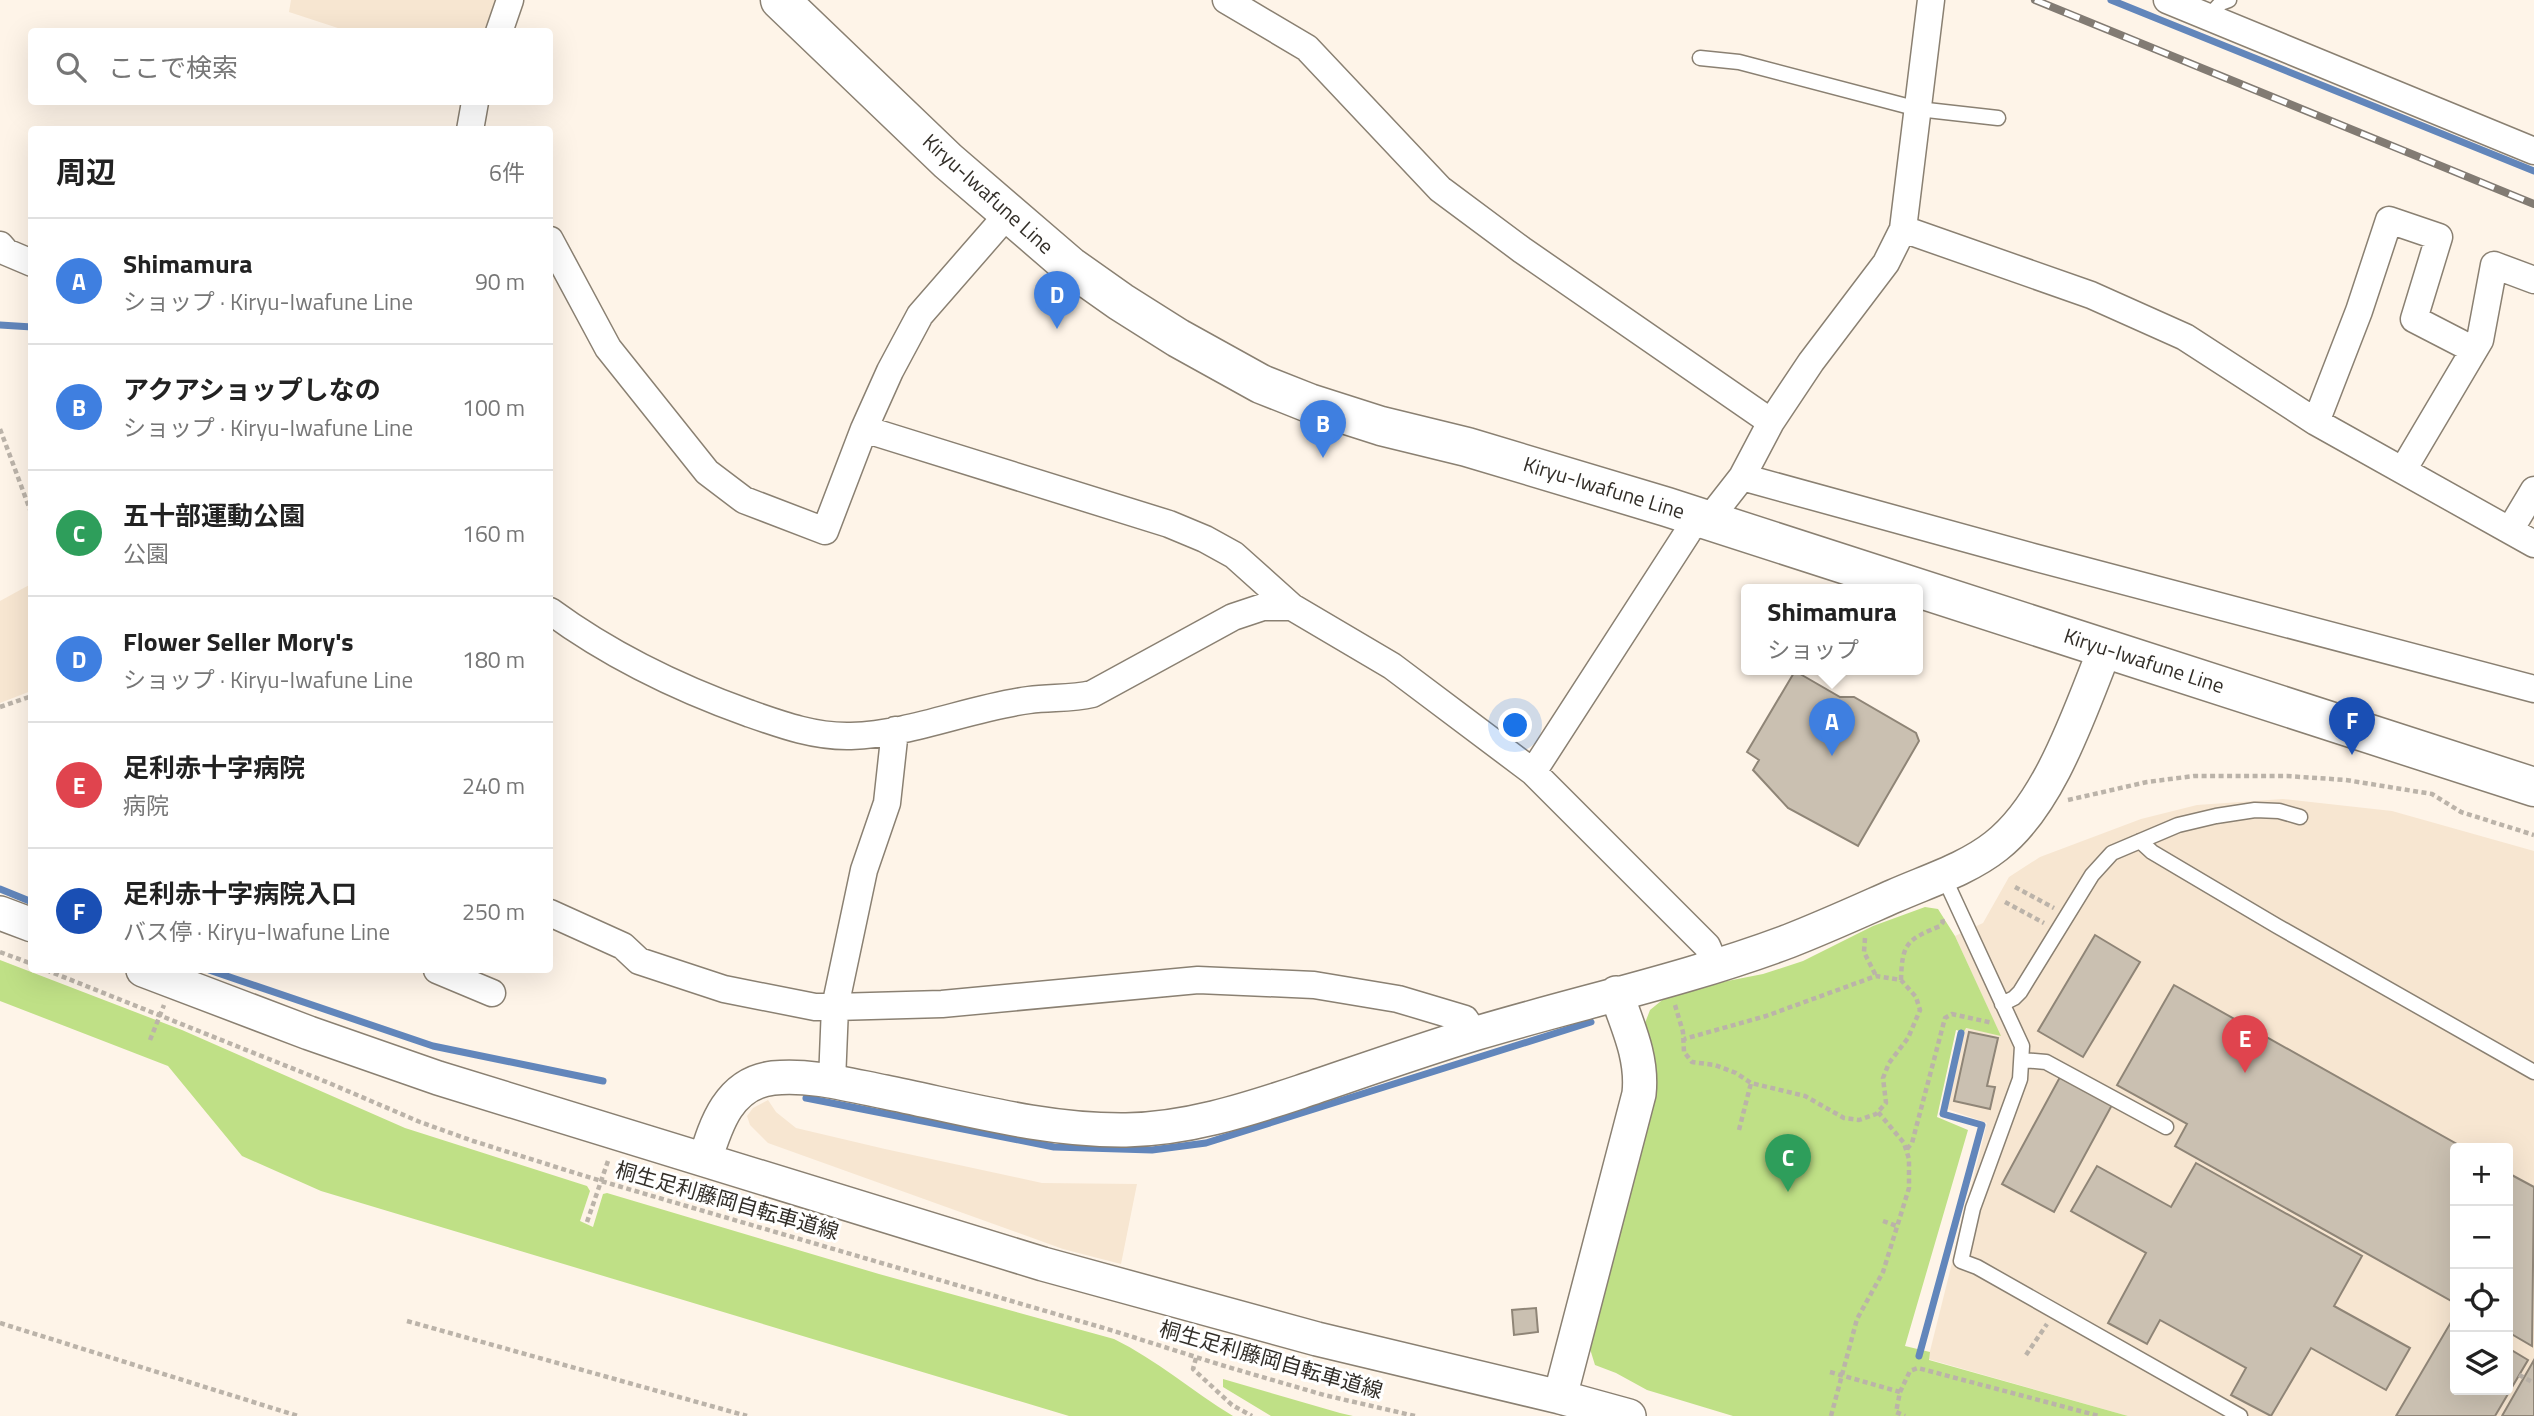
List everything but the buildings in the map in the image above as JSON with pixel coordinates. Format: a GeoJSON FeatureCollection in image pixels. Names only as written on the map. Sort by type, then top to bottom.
{"type":"FeatureCollection","features":[{"type":"Feature","properties":{"kind":"main road","name":"Kiryu-Iwafune Line"},"geometry":{"type":"LineString","coordinates":[[780,0],[948,161],[1070,266],[1188,344],[1261,384],[1381,426],[1467,447],[1704,519],[1904,584]]}},
{"type":"Feature","properties":{"kind":"main road","name":"Kiryu-Iwafune Line"},"geometry":{"type":"LineString","coordinates":[[1923,590],[2534,787]]}},
{"type":"Feature","properties":{"kind":"street"},"geometry":{"type":"LineString","coordinates":[[500,28],[510,0]]}},
{"type":"Feature","properties":{"kind":"street"},"geometry":{"type":"LineString","coordinates":[[1226,0],[1307,48],[1440,189],[1522,250],[1772,422]]}},
{"type":"Feature","properties":{"kind":"street"},"geometry":{"type":"LineString","coordinates":[[1533,772],[1690,529],[1717,509],[1742,477],[1772,422],[1811,362],[1886,263],[1903,229],[1931,0]]}},
{"type":"Feature","properties":{"kind":"street"},"geometry":{"type":"LineString","coordinates":[[2167,0],[2534,151]]}},
{"type":"Feature","properties":{"kind":"street"},"geometry":{"type":"LineString","coordinates":[[471,126],[474,105]]}},
{"type":"Feature","properties":{"kind":"street"},"geometry":{"type":"LineString","coordinates":[[553,246],[608,348],[707,472],[744,500],[825,531],[864,429],[890,371],[920,315],[1007,214]]}},
{"type":"Feature","properties":{"kind":"street"},"geometry":{"type":"LineString","coordinates":[[2316,422],[2359,310],[2389,220],[2439,237],[2414,320],[2474,350]]}},
{"type":"Feature","properties":{"kind":"street"},"geometry":{"type":"LineString","coordinates":[[1903,229],[2091,295],[2185,337],[2316,422],[2534,544]]}},
{"type":"Feature","properties":{"kind":"street"},"geometry":{"type":"LineString","coordinates":[[0,245],[6,252],[28,262]]}},
{"type":"Feature","properties":{"kind":"street"},"geometry":{"type":"LineString","coordinates":[[2403,470],[2480,340],[2494,265],[2534,280]]}},
{"type":"Feature","properties":{"kind":"street"},"geometry":{"type":"LineString","coordinates":[[864,429],[1169,524],[1234,555],[1292,607],[1392,666],[1533,772],[1707,946],[1715,965]]}},
{"type":"Feature","properties":{"kind":"street"},"geometry":{"type":"LineString","coordinates":[[1742,477],[2534,689]]}},
{"type":"Feature","properties":{"kind":"street"},"geometry":{"type":"LineString","coordinates":[[2510,530],[2534,490]]}},
{"type":"Feature","properties":{"kind":"street"},"geometry":{"type":"LineString","coordinates":[[553,613],[621,657],[678,685],[786,727],[817,735],[852,736],[895,730],[1029,700],[1072,699],[1092,694],[1233,617],[1263,607],[1292,607]]}},
{"type":"Feature","properties":{"kind":"street"},"geometry":{"type":"LineString","coordinates":[[705,1160],[715,1125],[723,1111],[743,1089],[771,1078],[832,1081],[1054,1126],[1126,1130],[1163,1128],[1243,1111],[1475,1034],[1789,941],[1943,875],[1995,847],[2029,814],[2073,726],[2105,649]]}},
{"type":"Feature","properties":{"kind":"street"},"geometry":{"type":"LineString","coordinates":[[832,1081],[835,1007],[864,870],[887,803],[895,730]]}},
{"type":"Feature","properties":{"kind":"street"},"geometry":{"type":"LineString","coordinates":[[0,913],[28,924]]}},
{"type":"Feature","properties":{"kind":"street"},"geometry":{"type":"LineString","coordinates":[[553,914],[623,946],[639,961],[724,989],[815,1007],[942,1004],[1198,980],[1224,981],[1314,985],[1398,999],[1465,1019],[1475,1034]]}},
{"type":"Feature","properties":{"kind":"street"},"geometry":{"type":"LineString","coordinates":[[146,973],[171,994],[309,1033],[438,1078],[1056,1268],[1317,1339],[1629,1416]]}},
{"type":"Feature","properties":{"kind":"street"},"geometry":{"type":"LineString","coordinates":[[444,973],[492,993]]}},
{"type":"Feature","properties":{"kind":"street"},"geometry":{"type":"LineString","coordinates":[[1560,1397],[1639,1094],[1639,1058],[1616,993]]}},
{"type":"Feature","properties":{"kind":"lane"},"geometry":{"type":"LineString","coordinates":[[2208,16],[2229,0]]}},
{"type":"Feature","properties":{"kind":"lane"},"geometry":{"type":"LineString","coordinates":[[1700,58],[1739,62],[1918,109],[1998,118]]}},
{"type":"Feature","properties":{"kind":"lane"},"geometry":{"type":"LineString","coordinates":[[2002,1004],[2020,992],[2105,858],[2119,849],[2178,825],[2242,812],[2278,811],[2300,817]]}},
{"type":"Feature","properties":{"kind":"lane"},"geometry":{"type":"LineString","coordinates":[[2140,841],[2152,852],[2277,926],[2534,1072]]}},
{"type":"Feature","properties":{"kind":"lane"},"geometry":{"type":"LineString","coordinates":[[1943,875],[2022,1046],[2020,1079],[1973,1208],[1961,1261],[2240,1416]]}},
{"type":"Feature","properties":{"kind":"lane"},"geometry":{"type":"LineString","coordinates":[[2022,1060],[2046,1062],[2166,1127]]}},
{"type":"Feature","properties":{"kind":"path"},"geometry":{"type":"LineString","coordinates":[[0,429],[28,504]]}},
{"type":"Feature","properties":{"kind":"path"},"geometry":{"type":"LineString","coordinates":[[0,707],[28,697]]}},
{"type":"Feature","properties":{"kind":"path"},"geometry":{"type":"LineString","coordinates":[[2066,801],[2147,782],[2194,776],[2334,779],[2432,794],[2461,813],[2534,835]]}},
{"type":"Feature","properties":{"kind":"path"},"geometry":{"type":"LineString","coordinates":[[2432,794],[2434,784]]}},
{"type":"Feature","properties":{"kind":"path"},"geometry":{"type":"LineString","coordinates":[[2015,887],[2067,915]]}},
{"type":"Feature","properties":{"kind":"path"},"geometry":{"type":"LineString","coordinates":[[2005,902],[2058,930]]}},
{"type":"Feature","properties":{"kind":"path"},"geometry":{"type":"LineString","coordinates":[[1901,980],[1901,956],[1911,940],[1940,926]]}},
{"type":"Feature","properties":{"kind":"path"},"geometry":{"type":"LineString","coordinates":[[0,952],[28,962]]}},
{"type":"Feature","properties":{"kind":"path"},"geometry":{"type":"LineString","coordinates":[[1864,952],[1876,976]]}},
{"type":"Feature","properties":{"kind":"path","name":"桐生足利藤岡自転車道線"},"geometry":{"type":"LineString","coordinates":[[62,973],[171,994],[329,1083],[420,1122],[601,1181],[1114,1331],[1196,1358],[1324,1395],[1415,1416]]}},
{"type":"Feature","properties":{"kind":"path"},"geometry":{"type":"LineString","coordinates":[[1677,1011],[1684,1039],[1684,1052],[1692,1062],[1715,1065],[1736,1073],[1751,1083],[1805,1096],[1843,1118],[1860,1119],[1878,1112],[1886,1103],[1883,1078],[1889,1063],[1908,1038],[1920,1010],[1916,997],[1901,980],[1876,976],[1766,1016],[1684,1039]]}},
{"type":"Feature","properties":{"kind":"path"},"geometry":{"type":"LineString","coordinates":[[150,1040],[171,994]]}},
{"type":"Feature","properties":{"kind":"path"},"geometry":{"type":"LineString","coordinates":[[1906,1150],[1912,1143],[1945,1018],[1952,1014],[1996,1026]]}},
{"type":"Feature","properties":{"kind":"path"},"geometry":{"type":"LineString","coordinates":[[1739,1130],[1751,1083]]}},
{"type":"Feature","properties":{"kind":"path"},"geometry":{"type":"LineString","coordinates":[[1831,1416],[1857,1319],[1883,1272],[1909,1188],[1909,1159],[1904,1143],[1878,1112]]}},
{"type":"Feature","properties":{"kind":"path"},"geometry":{"type":"LineString","coordinates":[[587,1222],[605,1170]]}},
{"type":"Feature","properties":{"kind":"path"},"geometry":{"type":"LineString","coordinates":[[1883,1221],[1896,1226]]}},
{"type":"Feature","properties":{"kind":"path"},"geometry":{"type":"LineString","coordinates":[[2026,1355],[2054,1312]]}},
{"type":"Feature","properties":{"kind":"path"},"geometry":{"type":"LineString","coordinates":[[407,1321],[747,1416]]}},
{"type":"Feature","properties":{"kind":"path"},"geometry":{"type":"LineString","coordinates":[[0,1323],[298,1416]]}},
{"type":"Feature","properties":{"kind":"path"},"geometry":{"type":"LineString","coordinates":[[1196,1358],[1193,1369],[1231,1405],[1252,1416]]}},
{"type":"Feature","properties":{"kind":"path"},"geometry":{"type":"LineString","coordinates":[[1905,1416],[1896,1412],[1900,1392],[1910,1371],[1918,1368],[2099,1416]]}},
{"type":"Feature","properties":{"kind":"path"},"geometry":{"type":"LineString","coordinates":[[1830,1372],[1900,1392]]}},
{"type":"Feature","properties":{"kind":"path"},"geometry":{"type":"LineString","coordinates":[[2519,1375],[2534,1383]]}},
{"type":"Feature","properties":{"kind":"shaded area"},"geometry":{"type":"Polygon","coordinates":[[[291,0],[500,0],[490,28],[338,28],[289,12],[291,0]]]}},
{"type":"Feature","properties":{"kind":"shaded area"},"geometry":{"type":"Polygon","coordinates":[[[28,586],[28,692],[0,703],[0,601],[28,586]]]}},
{"type":"Feature","properties":{"kind":"shaded area"},"geometry":{"type":"Polygon","coordinates":[[[2283,799],[2392,811],[2534,851],[2534,1416],[2128,1416],[1928,1359],[1987,1123],[1947,1109],[1964,1032],[1965,1028],[2000,1035],[1955,936],[1983,923],[2009,877],[2040,857],[2141,819],[2197,805],[2283,799]]]}},
{"type":"Feature","properties":{"kind":"shaded area"},"geometry":{"type":"Polygon","coordinates":[[[768,1100],[776,1112],[796,1128],[885,1149],[1042,1183],[1137,1184],[1121,1264],[1063,1249],[768,1143],[750,1125],[747,1116],[753,1108],[768,1100]]]}},
{"type":"Feature","properties":{"kind":"green space"},"geometry":{"type":"Polygon","coordinates":[[[1925,907],[1938,909],[1955,936],[2001,1036],[1966,1028],[1964,1032],[1956,1030],[1937,1117],[1968,1130],[1905,1346],[1930,1352],[1929,1360],[2128,1416],[1733,1416],[1647,1390],[1595,1365],[1590,1349],[1590,1330],[1645,1023],[1650,1010],[1666,997],[1707,985],[1763,974],[1803,961],[1873,926],[1925,907]]]}},
{"type":"Feature","properties":{"kind":"green space"},"geometry":{"type":"Polygon","coordinates":[[[0,960],[182,1030],[405,1128],[587,1186],[590,1191],[580,1221],[593,1227],[603,1194],[607,1193],[879,1274],[1114,1339],[1145,1356],[1233,1416],[1069,1416],[321,1191],[242,1156],[168,1066],[0,1001],[0,960]]]}},
{"type":"Feature","properties":{"kind":"green space"},"geometry":{"type":"Polygon","coordinates":[[[1223,1379],[1353,1416],[1271,1416],[1223,1387],[1223,1379]]]}},
{"type":"Feature","properties":{"kind":"waterway"},"geometry":{"type":"LineString","coordinates":[[2111,0],[2534,171]]}},
{"type":"Feature","properties":{"kind":"waterway"},"geometry":{"type":"LineString","coordinates":[[0,325],[28,327]]}},
{"type":"Feature","properties":{"kind":"waterway"},"geometry":{"type":"LineString","coordinates":[[0,889],[28,900]]}},
{"type":"Feature","properties":{"kind":"waterway"},"geometry":{"type":"LineString","coordinates":[[218,973],[433,1046],[603,1081]]}},
{"type":"Feature","properties":{"kind":"waterway"},"geometry":{"type":"LineString","coordinates":[[806,1098],[1054,1147],[1152,1150],[1206,1143],[1591,1022]]}},
{"type":"Feature","properties":{"kind":"waterway"},"geometry":{"type":"LineString","coordinates":[[1919,1356],[1982,1125],[1943,1114],[1961,1033]]}},
{"type":"Feature","properties":{"kind":"railway"},"geometry":{"type":"LineString","coordinates":[[2035,0],[2534,204]]}},
{"type":"Feature","properties":{"kind":"place","name":"Flower Seller Mory's"},"geometry":{"type":"Point","coordinates":[1057,329]}},
{"type":"Feature","properties":{"kind":"place","name":"アクアショップしなの"},"geometry":{"type":"Point","coordinates":[1323,458]}},
{"type":"Feature","properties":{"kind":"place","name":"足利赤十字病院入口"},"geometry":{"type":"Point","coordinates":[2352,755]}},
{"type":"Feature","properties":{"kind":"place","name":"Shimamura"},"geometry":{"type":"Point","coordinates":[1832,756]}},
{"type":"Feature","properties":{"kind":"place","name":"足利赤十字病院"},"geometry":{"type":"Point","coordinates":[2245,1073]}},
{"type":"Feature","properties":{"kind":"place","name":"五十部運動公園"},"geometry":{"type":"Point","coordinates":[1788,1192]}}]}
